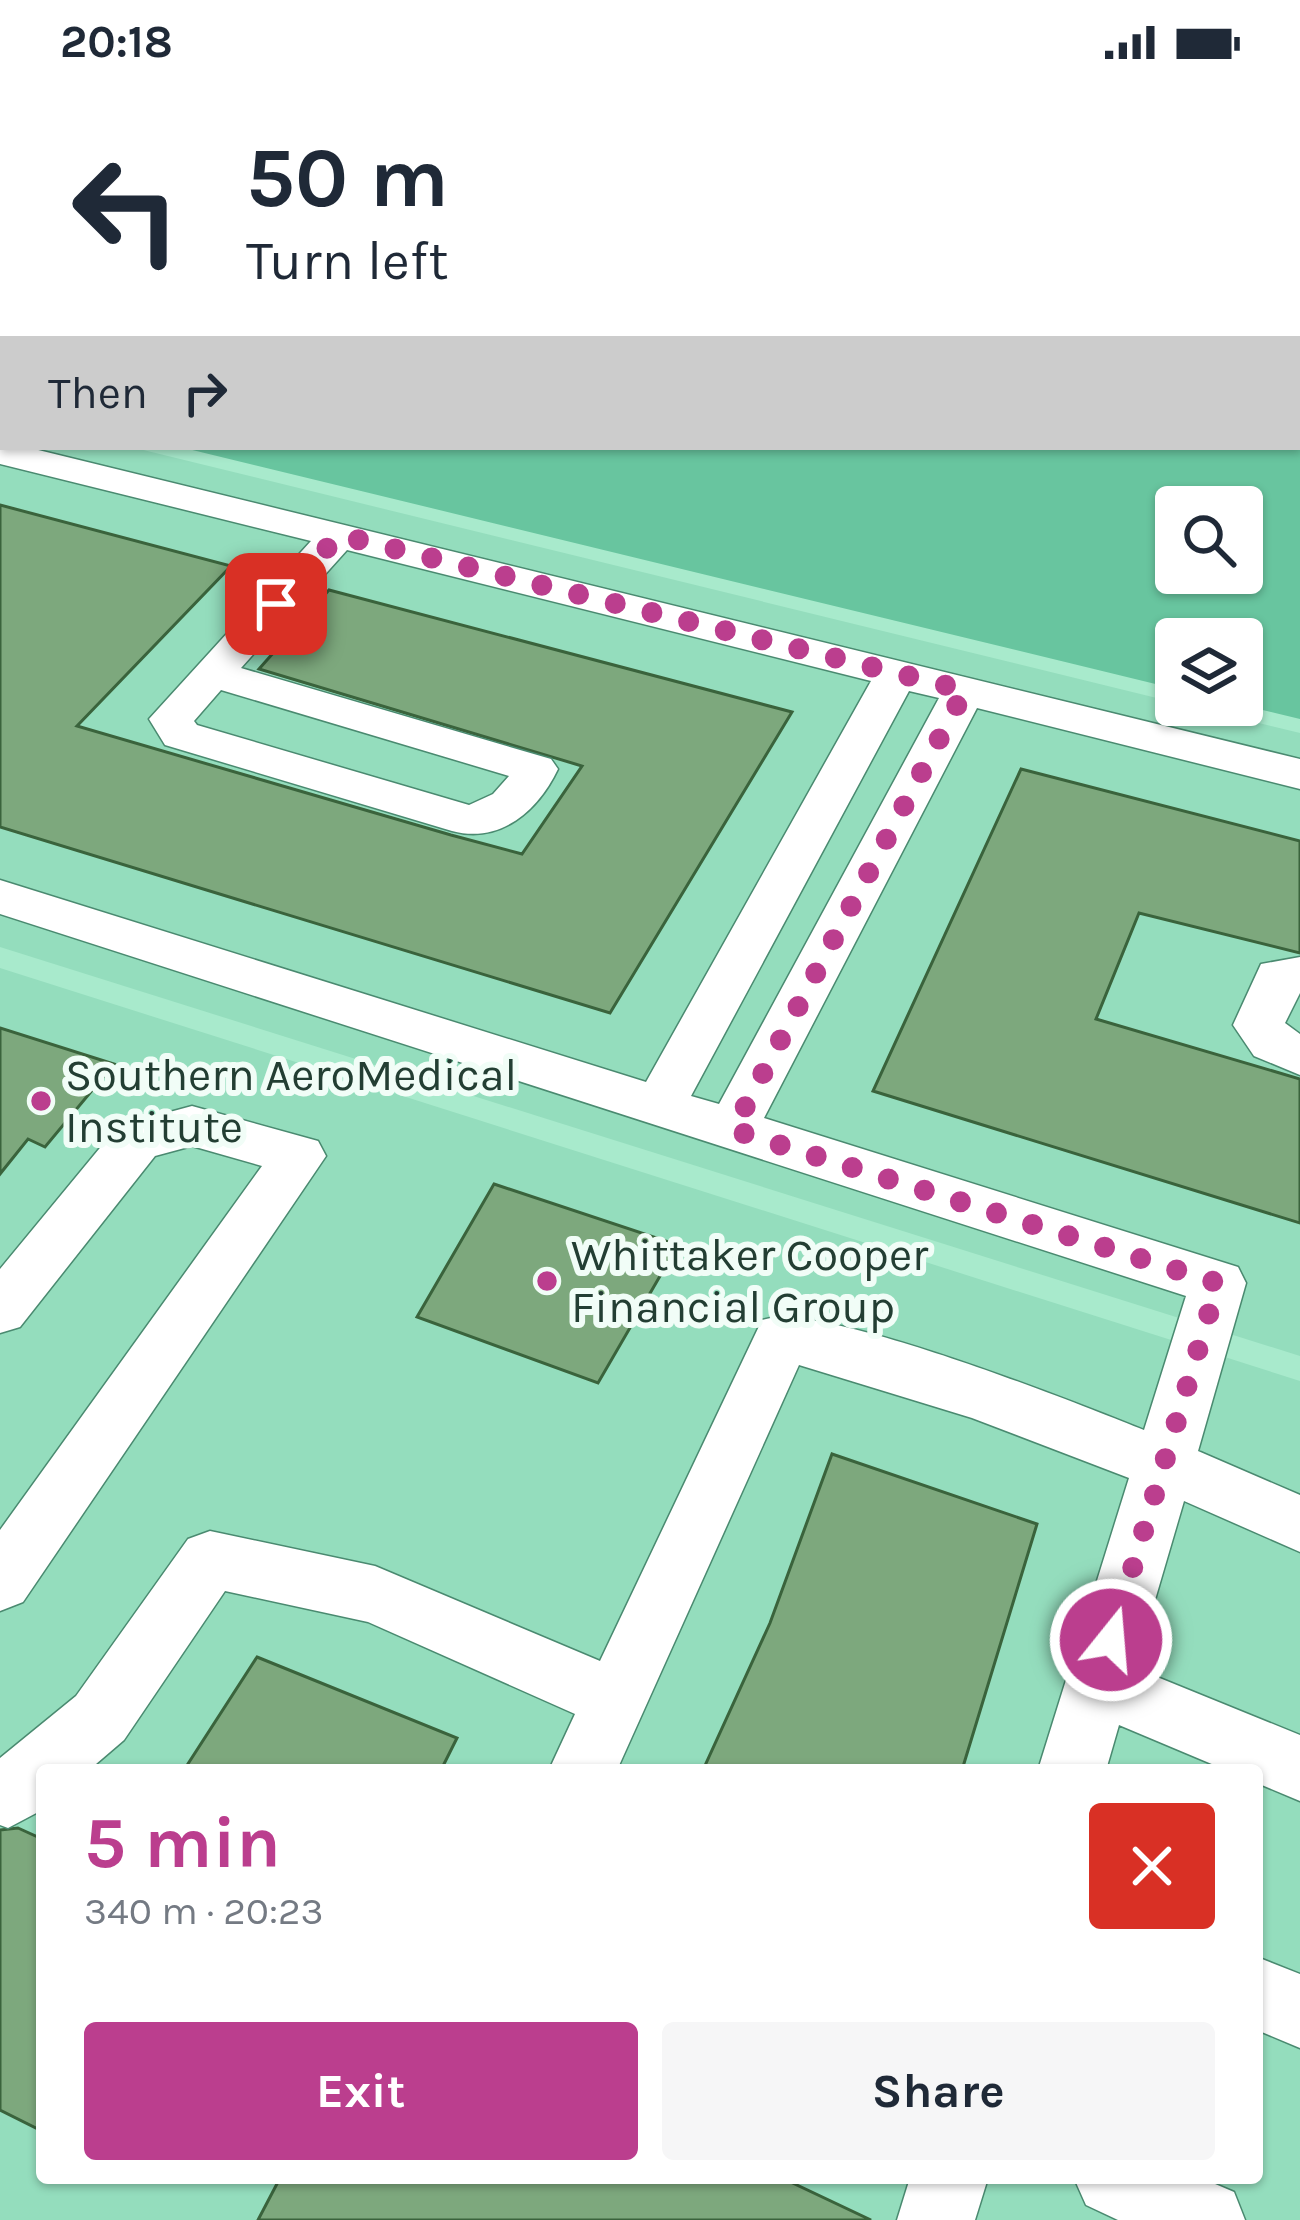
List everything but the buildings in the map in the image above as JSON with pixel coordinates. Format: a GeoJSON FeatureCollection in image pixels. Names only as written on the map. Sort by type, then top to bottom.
{"type":"FeatureCollection","features":[{"type":"Feature","properties":{"kind":"lane"},"geometry":{"type":"LineString","coordinates":[[0,452],[1300,774]]}},
{"type":"Feature","properties":{"kind":"lane"},"geometry":{"type":"LineString","coordinates":[[213,674],[535,769],[526,791],[498,816],[468,820],[181,735],[171,719],[339,535]]}},
{"type":"Feature","properties":{"kind":"lane"},"geometry":{"type":"LineString","coordinates":[[659,1106],[897,674]]}},
{"type":"Feature","properties":{"kind":"lane"},"geometry":{"type":"LineString","coordinates":[[733,1130],[965,690]]}},
{"type":"Feature","properties":{"kind":"lane"},"geometry":{"type":"LineString","coordinates":[[0,897],[1218,1283],[1074,1764]]}},
{"type":"Feature","properties":{"kind":"lane"},"geometry":{"type":"LineString","coordinates":[[1300,975],[1279,977],[1259,1024],[1272,1043],[1300,1056]]}},
{"type":"Feature","properties":{"kind":"lane"},"geometry":{"type":"LineString","coordinates":[[0,1310],[137,1140],[192,1126],[299,1156],[0,1582]]}},
{"type":"Feature","properties":{"kind":"lane"},"geometry":{"type":"LineString","coordinates":[[585,1764],[783,1337],[890,1363],[1164,1462],[1300,1524]]}},
{"type":"Feature","properties":{"kind":"lane"},"geometry":{"type":"LineString","coordinates":[[45,1764],[100,1718],[210,1558],[375,1595],[612,1699]]}},
{"type":"Feature","properties":{"kind":"lane"},"geometry":{"type":"LineString","coordinates":[[1098,1684],[1300,1768]]}},
{"type":"Feature","properties":{"kind":"lane"},"geometry":{"type":"LineString","coordinates":[[0,1792],[8,1795],[36,1772]]}},
{"type":"Feature","properties":{"kind":"lane"},"geometry":{"type":"LineString","coordinates":[[1263,1996],[1300,2011]]}},
{"type":"Feature","properties":{"kind":"lane"},"geometry":{"type":"LineString","coordinates":[[936,2220],[947,2184]]}},
{"type":"Feature","properties":{"kind":"lane"},"geometry":{"type":"LineString","coordinates":[[1126,2184],[1206,2220]]}},
{"type":"Feature","properties":{"kind":"shaded area"},"geometry":{"type":"Polygon","coordinates":[[[0,450],[143,450],[1155,698],[1155,726],[1263,724],[1300,733],[1300,1356],[0,947],[0,450]]]}},
{"type":"Feature","properties":{"kind":"shaded area"},"geometry":{"type":"Polygon","coordinates":[[[192,450],[1300,450],[1300,719],[1263,710],[1263,618],[1155,618],[1155,684],[192,450]]]}},
{"type":"Feature","properties":{"kind":"shaded area"},"geometry":{"type":"Polygon","coordinates":[[[0,968],[1300,1381],[1300,2220],[0,2220],[0,968]]]}},
{"type":"Feature","properties":{"kind":"place","name":"Southern AeroMedical Institute"},"geometry":{"type":"Point","coordinates":[41,1101]}},
{"type":"Feature","properties":{"kind":"place","name":"Whittaker Cooper Financial Group"},"geometry":{"type":"Point","coordinates":[547,1281]}},
{"type":"Feature","properties":{"kind":"route"},"geometry":{"type":"LineString","coordinates":[[276,604],[339,535],[965,690],[733,1130],[1218,1283],[1111,1640]]}}]}
